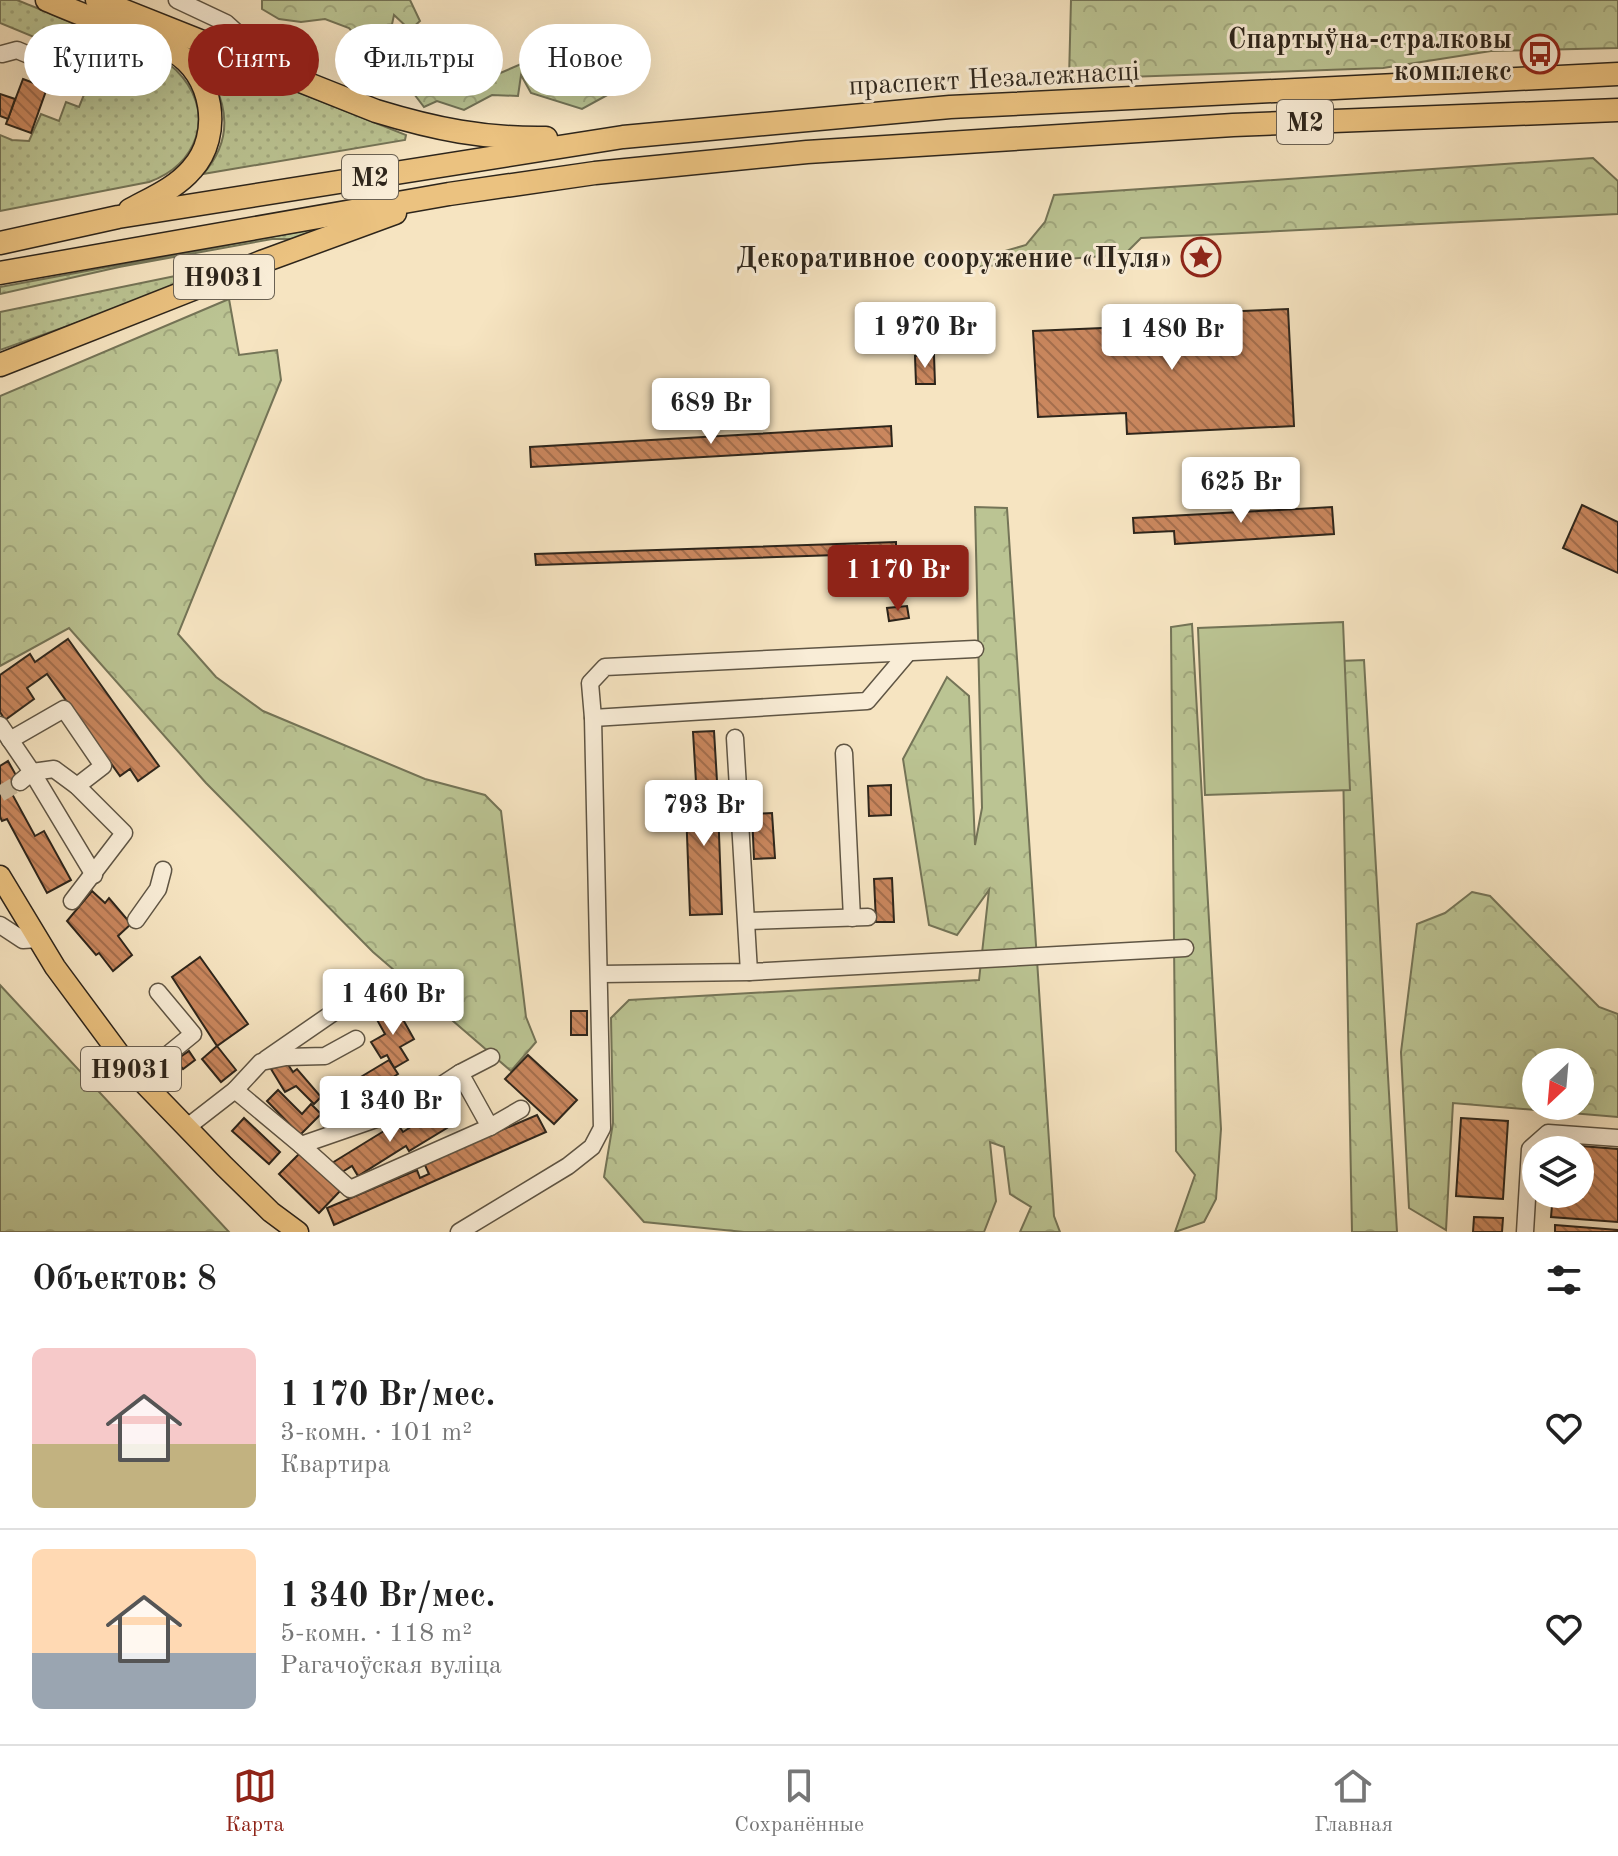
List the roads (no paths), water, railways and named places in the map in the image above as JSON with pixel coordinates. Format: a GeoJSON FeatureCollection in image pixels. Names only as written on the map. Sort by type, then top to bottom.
{"type":"FeatureCollection","features":[{"type":"Feature","properties":{"kind":"highway"},"geometry":{"type":"LineString","coordinates":[[47,0],[174,51],[193,68],[204,84],[211,117],[204,150],[195,167],[118,217]]}},
{"type":"Feature","properties":{"kind":"highway"},"geometry":{"type":"LineString","coordinates":[[97,0],[188,36]]}},
{"type":"Feature","properties":{"kind":"highway","name":"праспект Незалежнасці"},"geometry":{"type":"LineString","coordinates":[[0,243],[118,217],[623,137],[950,107],[1618,74]]}},
{"type":"Feature","properties":{"kind":"highway"},"geometry":{"type":"LineString","coordinates":[[319,88],[376,111],[443,131],[503,139],[623,137]]}},
{"type":"Feature","properties":{"kind":"highway","name":"М2"},"geometry":{"type":"LineString","coordinates":[[0,273],[449,194],[595,173],[807,152],[1233,125],[1618,110]]}},
{"type":"Feature","properties":{"kind":"highway","name":"Н9031"},"geometry":{"type":"LineString","coordinates":[[0,365],[276,257],[449,194]]}},
{"type":"Feature","properties":{"kind":"main road","name":"Н9031"},"geometry":{"type":"LineString","coordinates":[[0,876],[95,1024],[139,1078],[271,1212],[298,1232]]}},
{"type":"Feature","properties":{"kind":"lane"},"geometry":{"type":"LineString","coordinates":[[177,0],[225,24]]}},
{"type":"Feature","properties":{"kind":"lane"},"geometry":{"type":"LineString","coordinates":[[1,56],[17,50],[24,53]]}},
{"type":"Feature","properties":{"kind":"lane"},"geometry":{"type":"LineString","coordinates":[[459,1232],[568,1166],[592,1147],[602,1128],[601,974],[590,683],[605,667],[906,655],[975,649]]}},
{"type":"Feature","properties":{"kind":"lane"},"geometry":{"type":"LineString","coordinates":[[593,718],[867,701],[906,655]]}},
{"type":"Feature","properties":{"kind":"lane"},"geometry":{"type":"LineString","coordinates":[[10,740],[64,709],[103,766],[77,786]]}},
{"type":"Feature","properties":{"kind":"lane"},"geometry":{"type":"LineString","coordinates":[[0,725],[26,777],[94,875]]}},
{"type":"Feature","properties":{"kind":"lane"},"geometry":{"type":"LineString","coordinates":[[735,738],[749,972]]}},
{"type":"Feature","properties":{"kind":"lane"},"geometry":{"type":"LineString","coordinates":[[747,921],[860,918],[844,753]]}},
{"type":"Feature","properties":{"kind":"lane"},"geometry":{"type":"LineString","coordinates":[[26,777],[54,769],[77,786],[124,833],[72,901]]}},
{"type":"Feature","properties":{"kind":"lane"},"geometry":{"type":"LineString","coordinates":[[136,920],[158,889],[163,870]]}},
{"type":"Feature","properties":{"kind":"lane"},"geometry":{"type":"LineString","coordinates":[[0,925],[23,940],[38,939]]}},
{"type":"Feature","properties":{"kind":"lane"},"geometry":{"type":"LineString","coordinates":[[601,974],[749,972],[1185,948]]}},
{"type":"Feature","properties":{"kind":"lane"},"geometry":{"type":"LineString","coordinates":[[186,1128],[235,1090],[261,1062],[366,990]]}},
{"type":"Feature","properties":{"kind":"lane"},"geometry":{"type":"LineString","coordinates":[[139,1078],[193,1034],[158,992]]}},
{"type":"Feature","properties":{"kind":"lane"},"geometry":{"type":"LineString","coordinates":[[261,1062],[286,1057],[325,1056],[356,1039]]}},
{"type":"Feature","properties":{"kind":"lane"},"geometry":{"type":"LineString","coordinates":[[301,1145],[405,1109],[491,1057]]}},
{"type":"Feature","properties":{"kind":"lane"},"geometry":{"type":"LineString","coordinates":[[460,1073],[490,1127]]}},
{"type":"Feature","properties":{"kind":"lane"},"geometry":{"type":"LineString","coordinates":[[235,1090],[350,1189],[490,1127],[521,1109]]}},
{"type":"Feature","properties":{"kind":"lane"},"geometry":{"type":"LineString","coordinates":[[1525,1232],[1530,1149],[1548,1133],[1618,1138]]}},
{"type":"Feature","properties":{"kind":"tunnel"},"geometry":{"type":"LineString","coordinates":[[0,794],[20,782]]}},
{"type":"Feature","properties":{"kind":"place","name":"Спартыўна-стралковы комплекс"},"geometry":{"type":"Point","coordinates":[1540,54]}},
{"type":"Feature","properties":{"kind":"place","name":"Декоративное сооружение «Пуля»"},"geometry":{"type":"Point","coordinates":[1201,257]}}]}
